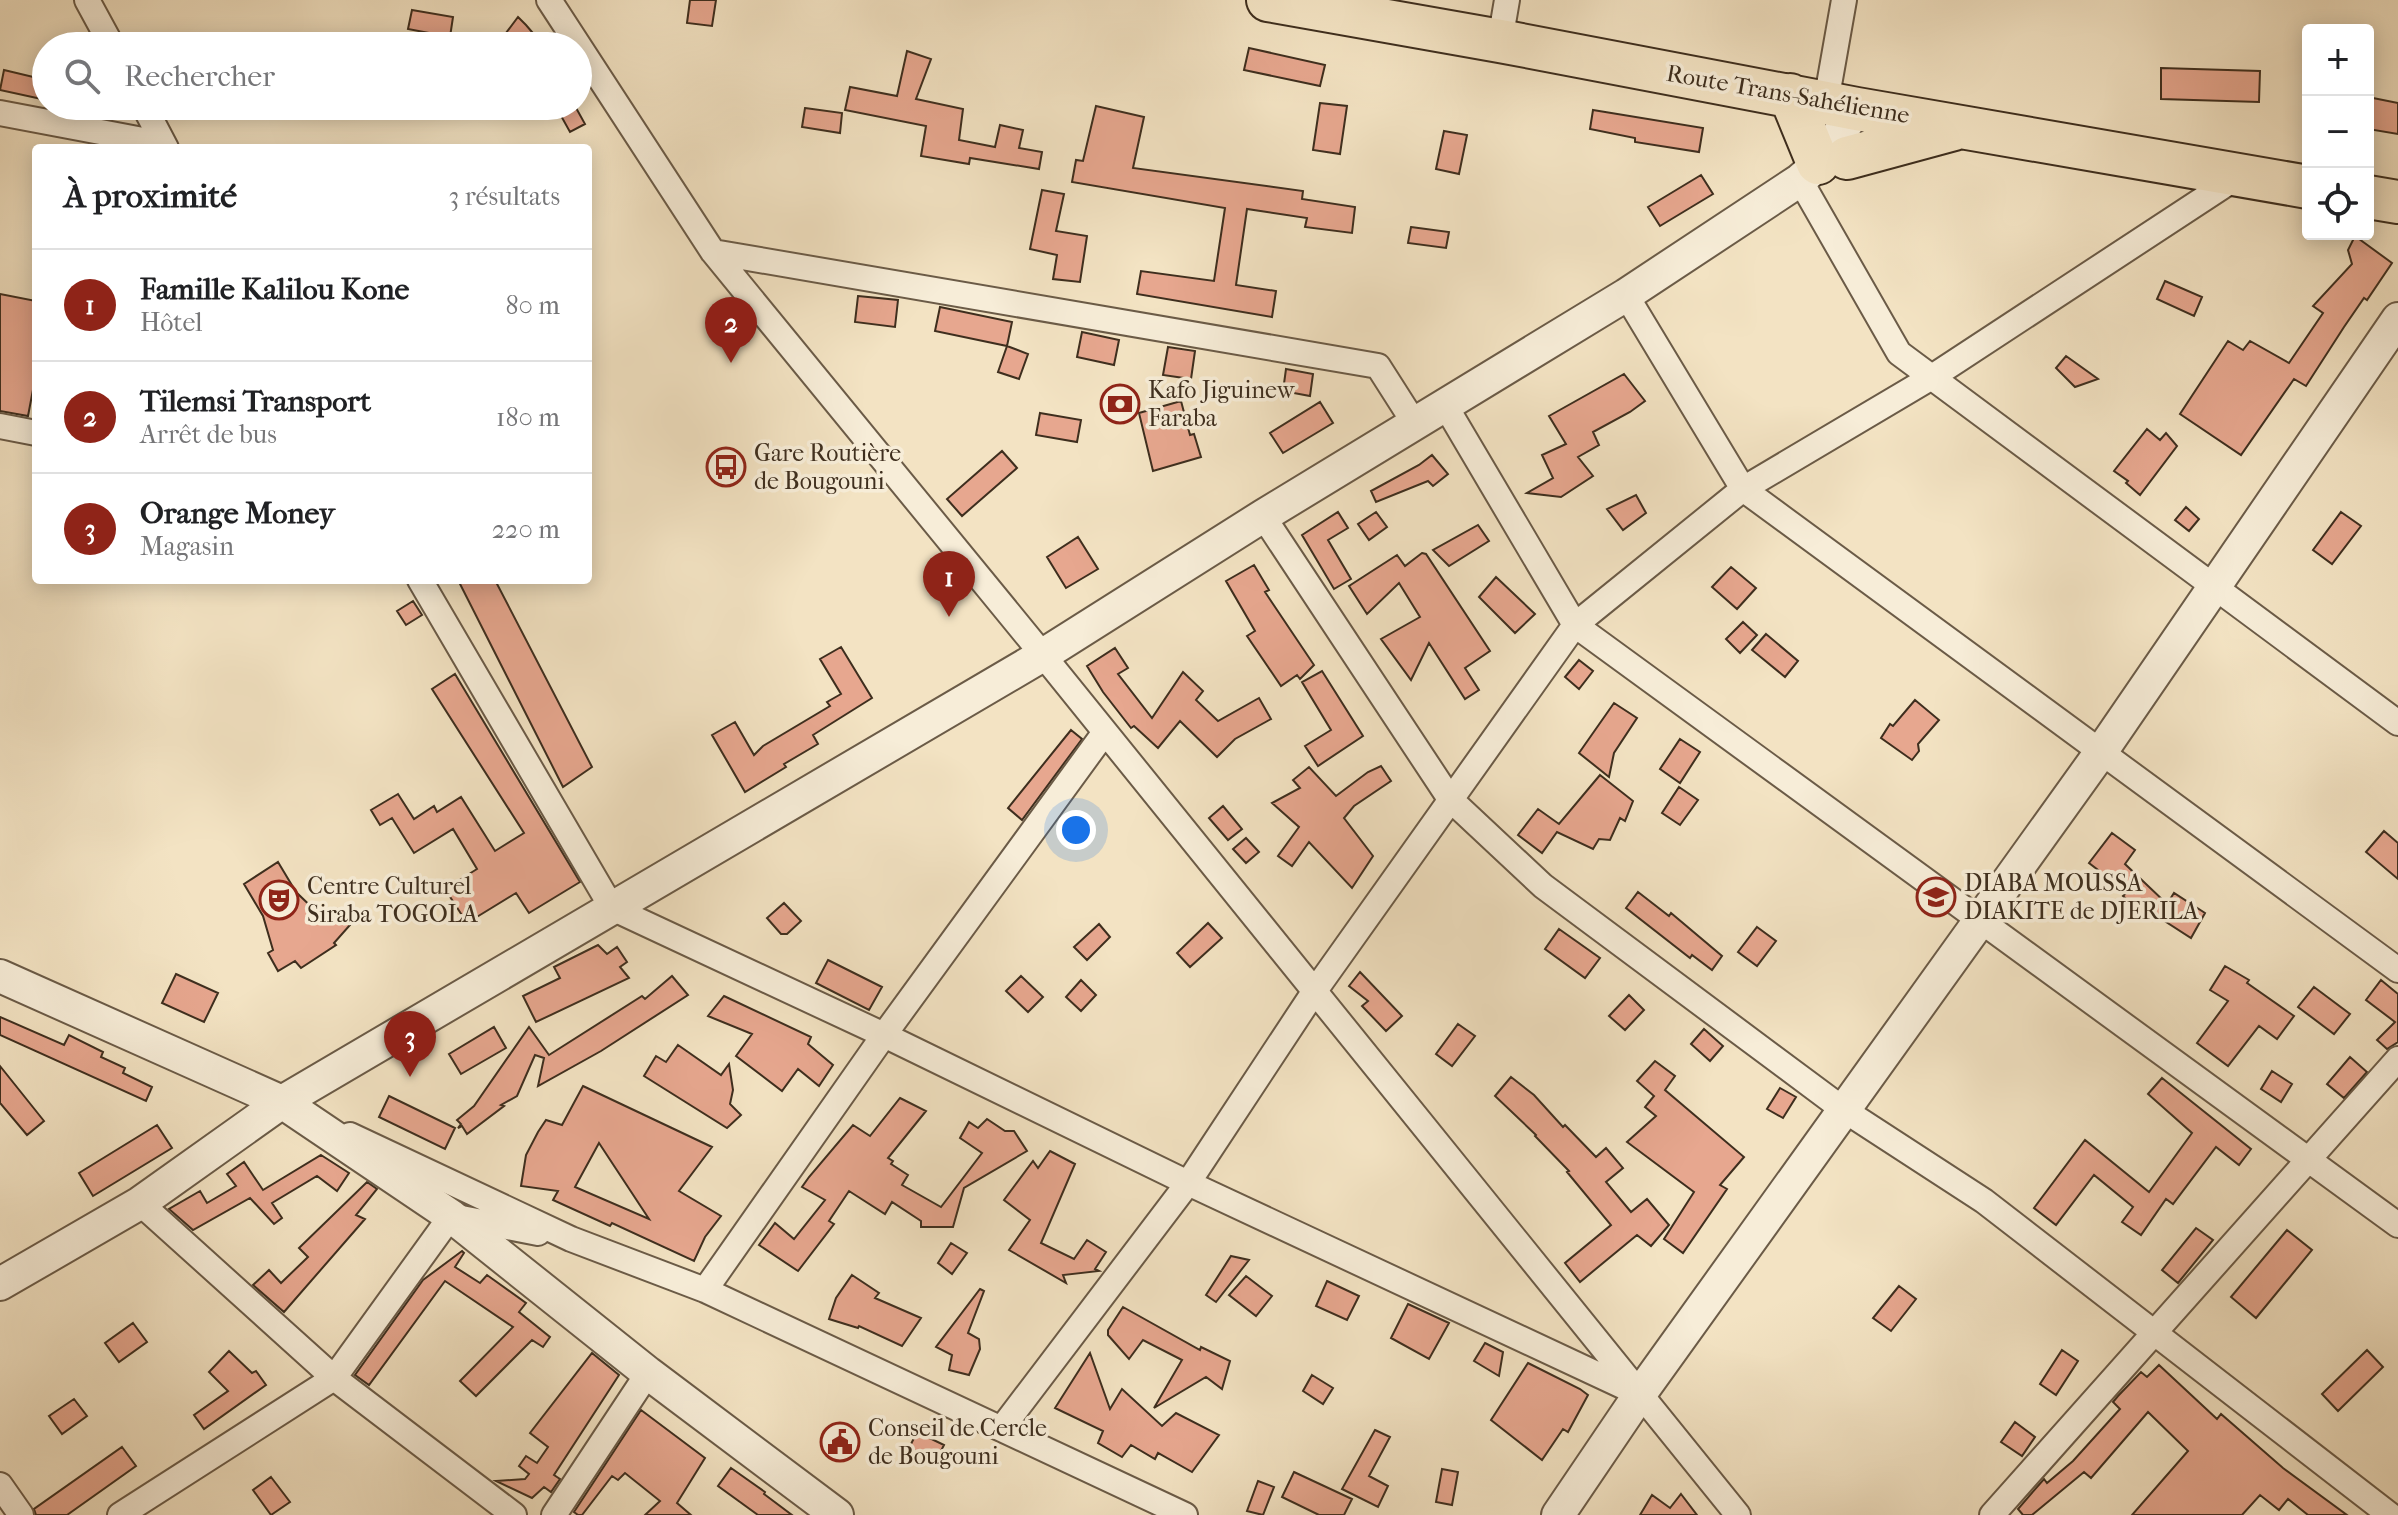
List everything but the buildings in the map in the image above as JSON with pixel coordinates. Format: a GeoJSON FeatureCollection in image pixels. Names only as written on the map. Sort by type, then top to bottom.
{"type":"FeatureCollection","features":[{"type":"Feature","properties":{"kind":"highway","name":"Route Trans-Sahélienne"},"geometry":{"type":"LineString","coordinates":[[1268,0],[1838,105],[2302,186]]}},
{"type":"Feature","properties":{"kind":"highway"},"geometry":{"type":"LineString","coordinates":[[1820,167],[1838,105]]}},
{"type":"Feature","properties":{"kind":"highway"},"geometry":{"type":"LineString","coordinates":[[1820,167],[1965,126]]}},
{"type":"Feature","properties":{"kind":"highway"},"geometry":{"type":"LineString","coordinates":[[2374,198],[2398,202]]}},
{"type":"Feature","properties":{"kind":"street"},"geometry":{"type":"LineString","coordinates":[[87,0],[104,32]]}},
{"type":"Feature","properties":{"kind":"street"},"geometry":{"type":"LineString","coordinates":[[549,0],[570,32]]}},
{"type":"Feature","properties":{"kind":"street"},"geometry":{"type":"LineString","coordinates":[[1500,41],[1507,0]]}},
{"type":"Feature","properties":{"kind":"street"},"geometry":{"type":"LineString","coordinates":[[1844,0],[1838,105],[1820,167],[1899,353],[2398,723]]}},
{"type":"Feature","properties":{"kind":"street"},"geometry":{"type":"LineString","coordinates":[[592,66],[713,252],[1738,1515]]}},
{"type":"Feature","properties":{"kind":"street"},"geometry":{"type":"LineString","coordinates":[[0,113],[32,119]]}},
{"type":"Feature","properties":{"kind":"street"},"geometry":{"type":"LineString","coordinates":[[35,120],[155,144]]}},
{"type":"Feature","properties":{"kind":"street"},"geometry":{"type":"LineString","coordinates":[[151,120],[164,144]]}},
{"type":"Feature","properties":{"kind":"street"},"geometry":{"type":"LineString","coordinates":[[0,1284],[140,1203],[282,1102],[1043,655],[1263,516],[1626,295],[1820,167]]}},
{"type":"Feature","properties":{"kind":"street"},"geometry":{"type":"LineString","coordinates":[[1002,1428],[1188,1183],[1314,992],[1575,625],[1743,489],[1932,377],[2240,175]]}},
{"type":"Feature","properties":{"kind":"street"},"geometry":{"type":"LineString","coordinates":[[713,252],[1378,366],[1415,424]]}},
{"type":"Feature","properties":{"kind":"street"},"geometry":{"type":"LineString","coordinates":[[1626,295],[1743,489],[2398,970]]}},
{"type":"Feature","properties":{"kind":"street"},"geometry":{"type":"LineString","coordinates":[[1558,1515],[1640,1394],[2101,752],[2398,319]]}},
{"type":"Feature","properties":{"kind":"street"},"geometry":{"type":"LineString","coordinates":[[1445,405],[1575,625],[2398,1225]]}},
{"type":"Feature","properties":{"kind":"street"},"geometry":{"type":"LineString","coordinates":[[0,426],[32,432]]}},
{"type":"Feature","properties":{"kind":"street"},"geometry":{"type":"LineString","coordinates":[[1263,516],[1450,799],[1543,886],[1844,1110],[1984,1201],[2390,1511]]}},
{"type":"Feature","properties":{"kind":"street"},"geometry":{"type":"LineString","coordinates":[[422,584],[612,908],[884,1035],[1188,1183],[1640,1394]]}},
{"type":"Feature","properties":{"kind":"street"},"geometry":{"type":"LineString","coordinates":[[705,1290],[884,1035],[1105,732]]}},
{"type":"Feature","properties":{"kind":"street"},"geometry":{"type":"LineString","coordinates":[[0,976],[282,1102],[571,1239],[705,1290],[1185,1515]]}},
{"type":"Feature","properties":{"kind":"street"},"geometry":{"type":"LineString","coordinates":[[1997,1513],[2398,1059]]}},
{"type":"Feature","properties":{"kind":"street"},"geometry":{"type":"LineString","coordinates":[[282,1102],[451,1216],[648,1373],[836,1515]]}},
{"type":"Feature","properties":{"kind":"street"},"geometry":{"type":"LineString","coordinates":[[140,1203],[334,1378],[514,1515]]}},
{"type":"Feature","properties":{"kind":"street"},"geometry":{"type":"LineString","coordinates":[[451,1216],[571,1239]]}},
{"type":"Feature","properties":{"kind":"street"},"geometry":{"type":"LineString","coordinates":[[120,1515],[334,1378],[451,1216]]}},
{"type":"Feature","properties":{"kind":"street"},"geometry":{"type":"LineString","coordinates":[[554,1515],[648,1373]]}},
{"type":"Feature","properties":{"kind":"street"},"geometry":{"type":"LineString","coordinates":[[0,1485],[21,1515]]}},
{"type":"Feature","properties":{"kind":"place","name":"Tilemsi Transport"},"geometry":{"type":"Point","coordinates":[731,363]}},
{"type":"Feature","properties":{"kind":"place","name":"Kafo Jiguinew Faraba"},"geometry":{"type":"Point","coordinates":[1120,404]}},
{"type":"Feature","properties":{"kind":"place","name":"Gare Routière de Bougouni"},"geometry":{"type":"Point","coordinates":[726,467]}},
{"type":"Feature","properties":{"kind":"place","name":"Famille Kalilou Kone"},"geometry":{"type":"Point","coordinates":[949,617]}},
{"type":"Feature","properties":{"kind":"place","name":"DIABA MOUSSA DIAKITE de DJERILA"},"geometry":{"type":"Point","coordinates":[1936,897]}},
{"type":"Feature","properties":{"kind":"place","name":"Centre Culturel Siraba TOGOLA"},"geometry":{"type":"Point","coordinates":[279,900]}},
{"type":"Feature","properties":{"kind":"place","name":"Orange Money"},"geometry":{"type":"Point","coordinates":[410,1077]}},
{"type":"Feature","properties":{"kind":"place","name":"Conseil de Cercle de Bougouni"},"geometry":{"type":"Point","coordinates":[840,1442]}}]}
